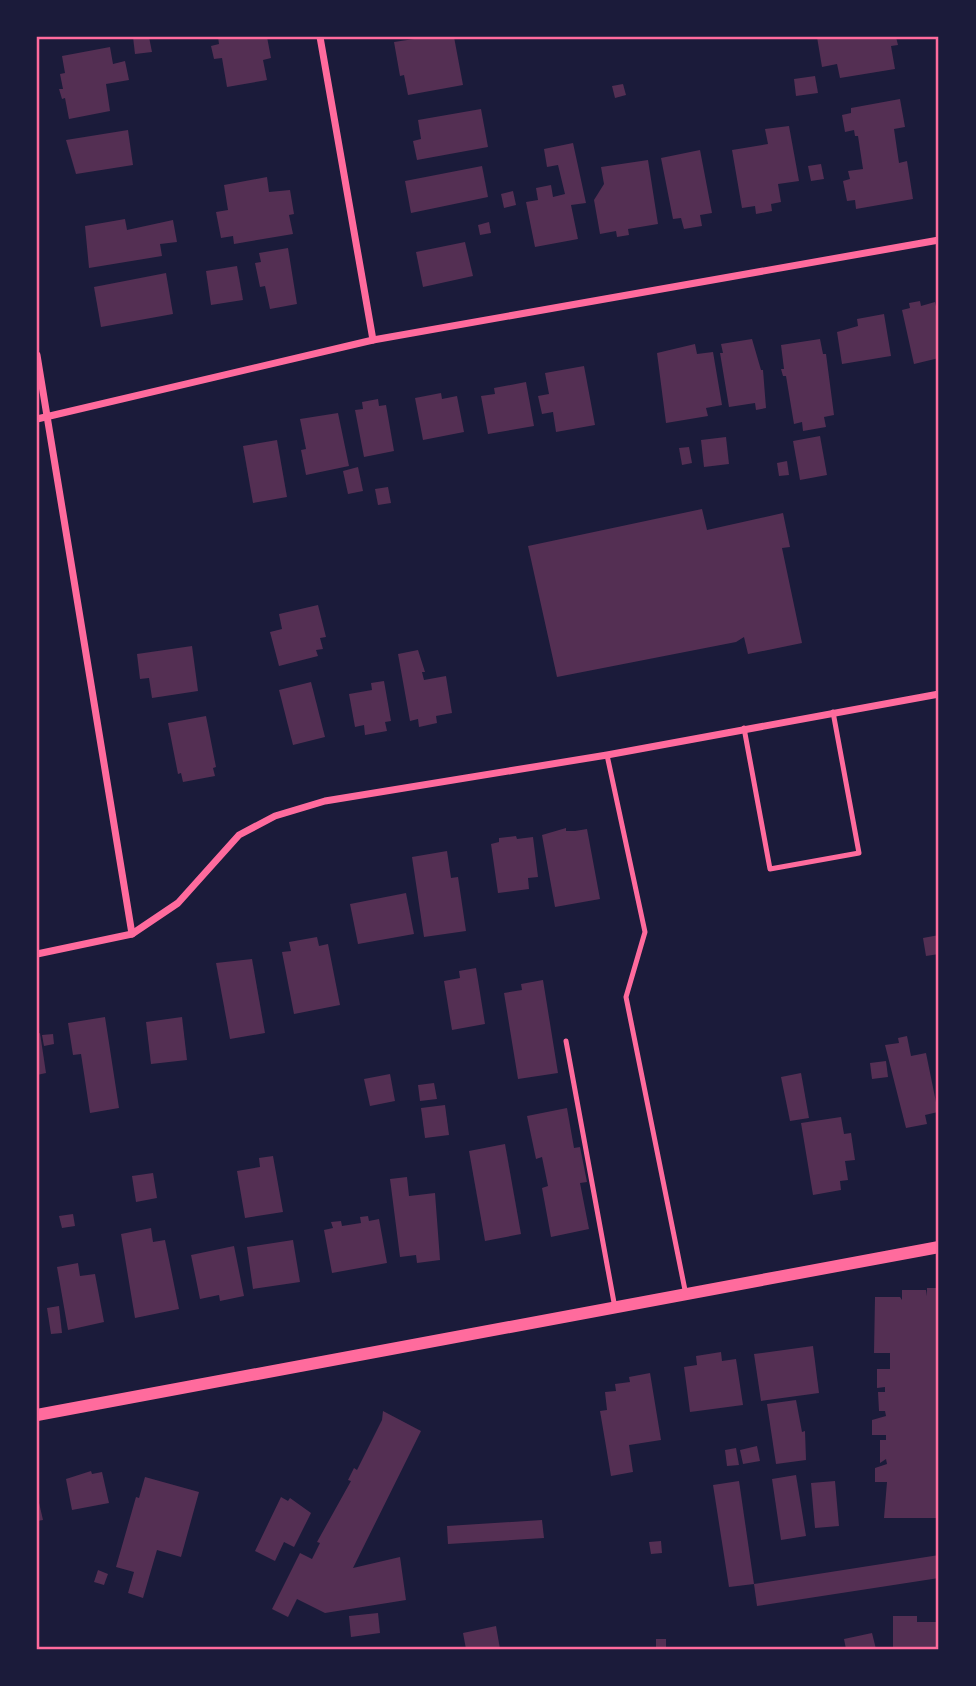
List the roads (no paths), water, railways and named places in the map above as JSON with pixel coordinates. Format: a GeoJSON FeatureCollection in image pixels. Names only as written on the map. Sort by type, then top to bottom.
{"type":"FeatureCollection","features":[{"type":"Feature","properties":{"kind":"street"},"geometry":{"type":"LineString","coordinates":[[320,37],[373,340]]}},
{"type":"Feature","properties":{"kind":"street"},"geometry":{"type":"LineString","coordinates":[[37,419],[373,340],[939,240]]}},
{"type":"Feature","properties":{"kind":"street"},"geometry":{"type":"LineString","coordinates":[[37,355],[132,934]]}},
{"type":"Feature","properties":{"kind":"street"},"geometry":{"type":"LineString","coordinates":[[37,954],[132,934],[178,903],[239,835],[275,816],[325,801],[607,755],[939,694]]}},
{"type":"Feature","properties":{"kind":"street"},"geometry":{"type":"LineString","coordinates":[[37,1415],[939,1247]]}},
{"type":"Feature","properties":{"kind":"lane"},"geometry":{"type":"LineString","coordinates":[[744,728],[770,869],[859,853],[833,712]]}},
{"type":"Feature","properties":{"kind":"lane"},"geometry":{"type":"LineString","coordinates":[[607,755],[645,932],[626,996],[686,1295]]}},
{"type":"Feature","properties":{"kind":"lane"},"geometry":{"type":"LineString","coordinates":[[566,1041],[615,1308]]}}]}
